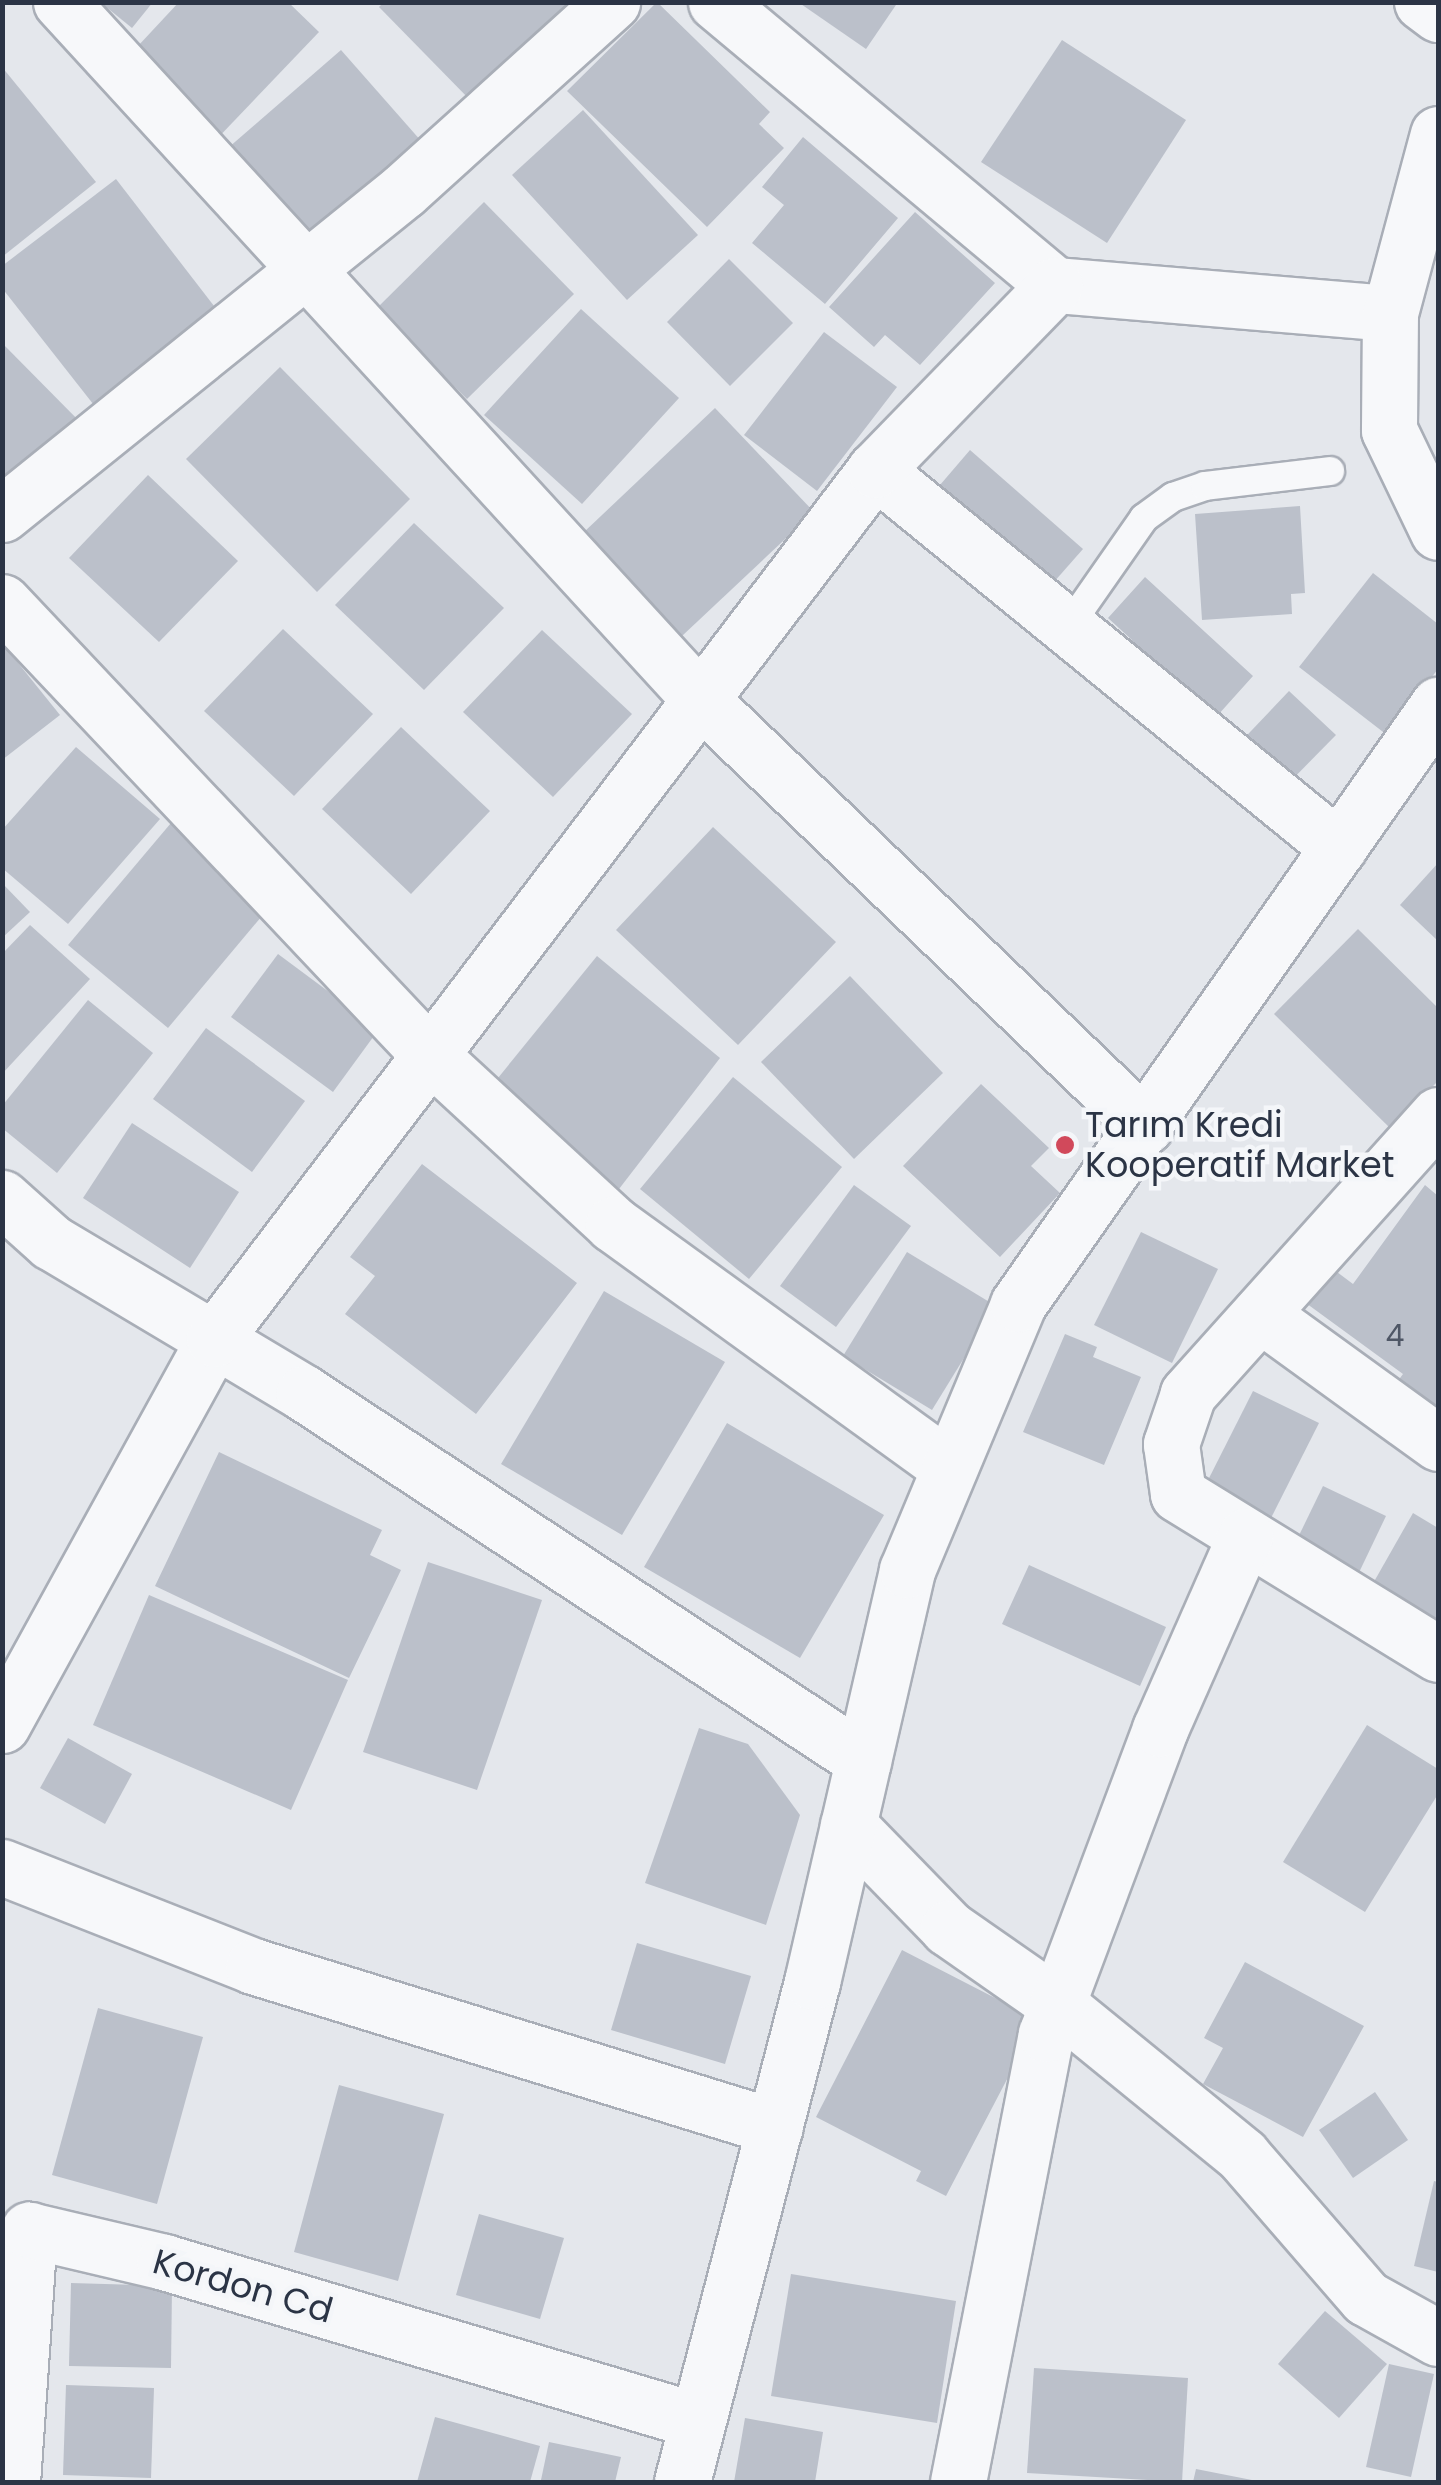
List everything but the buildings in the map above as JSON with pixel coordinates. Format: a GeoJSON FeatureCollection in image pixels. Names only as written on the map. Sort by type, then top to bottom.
{"type":"FeatureCollection","features":[{"type":"Feature","properties":{"kind":"street"},"geometry":{"type":"LineString","coordinates":[[61,2],[700,699],[1145,1126]]}},
{"type":"Feature","properties":{"kind":"street"},"geometry":{"type":"LineString","coordinates":[[2,514],[306,270],[612,2]]}},
{"type":"Feature","properties":{"kind":"street"},"geometry":{"type":"LineString","coordinates":[[716,2],[1056,285],[1390,313]]}},
{"type":"Feature","properties":{"kind":"street"},"geometry":{"type":"LineString","coordinates":[[1422,2],[1438,14]]}},
{"type":"Feature","properties":{"kind":"street"},"geometry":{"type":"LineString","coordinates":[[1438,134],[1390,313],[1388,430],[1438,532]]}},
{"type":"Feature","properties":{"kind":"street"},"geometry":{"type":"LineString","coordinates":[[2,1725],[214,1339],[875,470],[1056,285]]}},
{"type":"Feature","properties":{"kind":"street"},"geometry":{"type":"LineString","coordinates":[[875,470],[1339,848]]}},
{"type":"Feature","properties":{"kind":"street"},"geometry":{"type":"LineString","coordinates":[[2,602],[430,1055],[613,1224],[950,1467]]}},
{"type":"Feature","properties":{"kind":"street"},"geometry":{"type":"LineString","coordinates":[[682,2482],[775,2127],[908,1570],[1018,1304],[1438,706]]}},
{"type":"Feature","properties":{"kind":"street"},"geometry":{"type":"LineString","coordinates":[[1438,1115],[1188,1394],[1170,1444],[1178,1494],[1438,1654]]}},
{"type":"Feature","properties":{"kind":"street"},"geometry":{"type":"LineString","coordinates":[[2,1198],[51,1242],[214,1339],[863,1760]]}},
{"type":"Feature","properties":{"kind":"street"},"geometry":{"type":"LineString","coordinates":[[1260,1314],[1438,1443]]}},
{"type":"Feature","properties":{"kind":"street"},"geometry":{"type":"LineString","coordinates":[[958,2482],[1046,2034],[1160,1729],[1246,1536]]}},
{"type":"Feature","properties":{"kind":"street"},"geometry":{"type":"LineString","coordinates":[[848,1825],[948,1928],[1057,2004],[1242,2155],[1366,2298],[1438,2338]]}},
{"type":"Feature","properties":{"kind":"street"},"geometry":{"type":"LineString","coordinates":[[2,1867],[253,1966],[775,2127]]}},
{"type":"Feature","properties":{"kind":"street","name":"Kordon Cd"},"geometry":{"type":"LineString","coordinates":[[12,2482],[16,2222],[698,2420]]}},
{"type":"Feature","properties":{"kind":"lane"},"geometry":{"type":"LineString","coordinates":[[1068,627],[1144,518],[1173,497],[1205,486],[1330,471]]}},
{"type":"Feature","properties":{"kind":"place","name":"Tarım Kredi Kooperatif Market"},"geometry":{"type":"Point","coordinates":[1065,1145]}}]}
